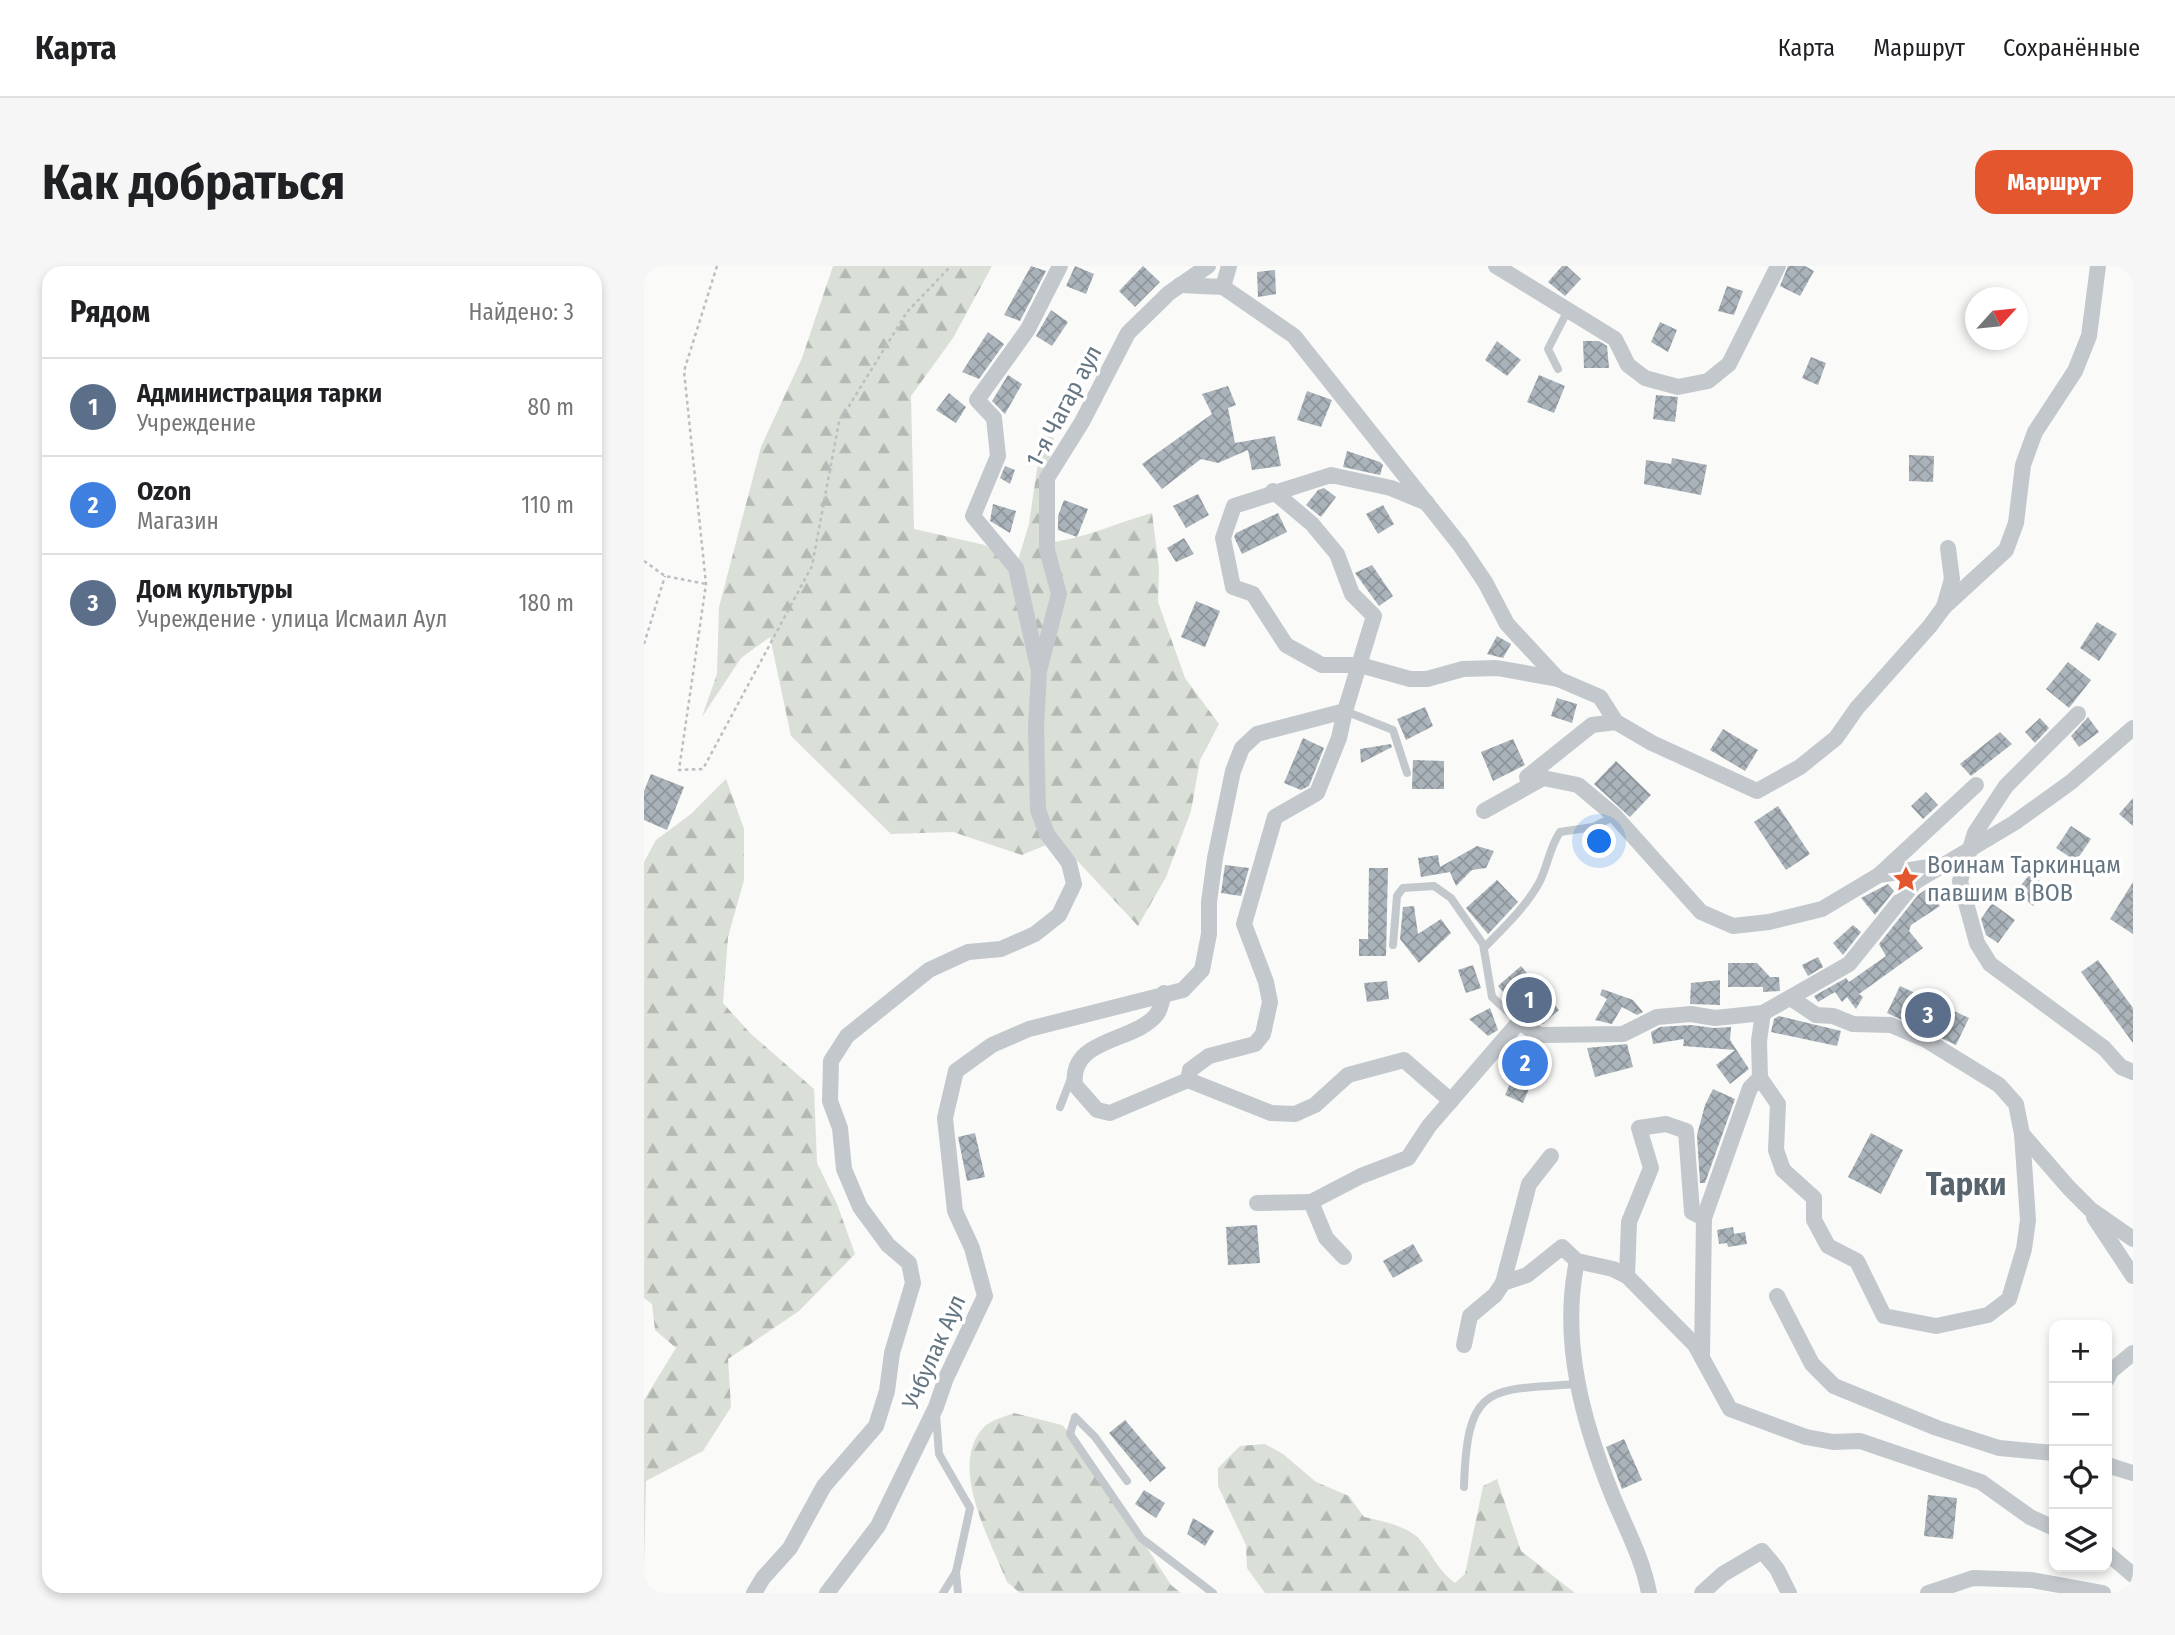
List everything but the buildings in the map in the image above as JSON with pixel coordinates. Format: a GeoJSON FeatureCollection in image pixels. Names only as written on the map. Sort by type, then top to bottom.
{"type":"FeatureCollection","features":[{"type":"Feature","properties":{"kind":"street"},"geometry":{"type":"LineString","coordinates":[[1039,671],[1016,568],[972,516],[998,456],[994,418],[977,400],[1028,329],[1060,266]]}},
{"type":"Feature","properties":{"kind":"street","name":"1-я Чагар аул"},"geometry":{"type":"LineString","coordinates":[[913,1271],[909,1263],[888,1245],[860,1207],[844,1169],[840,1128],[830,1101],[831,1061],[847,1036],[929,970],[968,953],[1001,949],[1035,934],[1059,915],[1074,884],[1069,863],[1047,834],[1038,810],[1036,727],[1039,671],[1059,594],[1047,550],[1048,478],[1082,422],[1128,333],[1180,285],[1207,266]]}},
{"type":"Feature","properties":{"kind":"street"},"geometry":{"type":"LineString","coordinates":[[1223,286],[1229,266]]}},
{"type":"Feature","properties":{"kind":"street"},"geometry":{"type":"LineString","coordinates":[[1496,266],[1615,339],[1628,365],[1645,378],[1678,387],[1708,382],[1729,364],[1778,266]]}},
{"type":"Feature","properties":{"kind":"street"},"geometry":{"type":"LineString","coordinates":[[1427,503],[1391,488],[1332,475],[1273,491],[1234,506],[1223,538],[1233,587],[1253,594],[1286,645],[1322,665],[1360,665],[1410,679],[1427,679],[1464,669],[1497,668],[1558,679],[1600,696],[1616,722],[1651,743],[1757,791],[1800,767],[1836,738],[1857,708],[1944,607],[2006,550],[2016,523],[2023,465],[2035,432],[2075,371],[2089,337],[2098,266]]}},
{"type":"Feature","properties":{"kind":"street"},"geometry":{"type":"LineString","coordinates":[[1180,285],[1223,286],[1294,336],[1427,503],[1485,582],[1507,624],[1558,679]]}},
{"type":"Feature","properties":{"kind":"street"},"geometry":{"type":"LineString","coordinates":[[1188,1080],[1190,1070],[1209,1056],[1255,1044],[1263,1034],[1270,1002],[1266,982],[1244,924],[1275,817],[1317,793],[1339,738],[1374,615],[1352,594],[1337,554],[1312,524],[1273,491]]}},
{"type":"Feature","properties":{"kind":"street"},"geometry":{"type":"LineString","coordinates":[[1944,607],[1952,579],[1948,548]]}},
{"type":"Feature","properties":{"kind":"street","name":"Учбулак Аул"},"geometry":{"type":"LineString","coordinates":[[827,1593],[878,1526],[936,1408],[946,1378],[985,1296],[972,1248],[955,1210],[945,1118],[956,1071],[992,1045],[1029,1029],[1182,990],[1202,970],[1209,934],[1209,902],[1233,771],[1242,748],[1257,734],[1345,711]]}},
{"type":"Feature","properties":{"kind":"street"},"geometry":{"type":"LineString","coordinates":[[2078,714],[2006,786],[1975,833],[1960,881],[1977,943],[1990,964],[2104,1048],[2121,1067],[2133,1072]]}},
{"type":"Feature","properties":{"kind":"street"},"geometry":{"type":"LineString","coordinates":[[1616,722],[1592,725],[1546,765],[1484,811],[1543,778],[1578,785],[1615,816],[1702,912],[1733,926],[1769,922],[1822,909],[1879,875],[1976,785]]}},
{"type":"Feature","properties":{"kind":"street"},"geometry":{"type":"LineString","coordinates":[[1258,1203],[1311,1202],[1361,1176],[1408,1158],[1451,1101],[1519,1022],[1539,1035],[1623,1034],[1657,1017],[1691,1014],[1715,1018],[1763,1013],[1792,999],[1849,964],[1915,882],[1970,852],[2071,782],[2133,728]]}},
{"type":"Feature","properties":{"kind":"street"},"geometry":{"type":"LineString","coordinates":[[1879,875],[1949,864]]}},
{"type":"Feature","properties":{"kind":"street"},"geometry":{"type":"LineString","coordinates":[[1164,993],[1157,1013],[1150,1021],[1140,1029],[1098,1044],[1075,1070],[1079,1092],[1103,1113],[1188,1080],[1271,1112],[1295,1114],[1315,1105],[1348,1075],[1404,1060],[1451,1101]]}},
{"type":"Feature","properties":{"kind":"street"},"geometry":{"type":"LineString","coordinates":[[1763,1013],[1759,1041],[1760,1078],[1778,1104],[1776,1150],[1783,1170],[1814,1198],[1814,1220],[1828,1246],[1857,1261],[1884,1315],[1912,1324],[1936,1326],[1988,1315],[2010,1299],[2024,1249],[2028,1220],[2022,1133],[2015,1104],[1999,1085],[1926,1040],[1891,1025],[1853,1024],[1833,1016],[1816,1014],[1792,999]]}},
{"type":"Feature","properties":{"kind":"street"},"geometry":{"type":"LineString","coordinates":[[1702,1359],[1704,1218],[1750,1088],[1760,1078]]}},
{"type":"Feature","properties":{"kind":"street"},"geometry":{"type":"LineString","coordinates":[[1627,1276],[1629,1222],[1651,1168],[1639,1128],[1667,1124],[1686,1131],[1692,1212],[1704,1218]]}},
{"type":"Feature","properties":{"kind":"street"},"geometry":{"type":"LineString","coordinates":[[2022,1133],[2090,1209],[2133,1276]]}},
{"type":"Feature","properties":{"kind":"street"},"geometry":{"type":"LineString","coordinates":[[1464,1345],[1470,1316],[1495,1295],[1503,1283],[1529,1184],[1551,1156]]}},
{"type":"Feature","properties":{"kind":"street"},"geometry":{"type":"LineString","coordinates":[[1311,1202],[1326,1238],[1344,1256]]}},
{"type":"Feature","properties":{"kind":"street"},"geometry":{"type":"LineString","coordinates":[[2090,1209],[2133,1239]]}},
{"type":"Feature","properties":{"kind":"street"},"geometry":{"type":"LineString","coordinates":[[1503,1283],[1527,1275],[1562,1247],[1577,1261],[1613,1269],[1627,1276],[1695,1345],[1730,1409],[1806,1437],[1833,1442],[1860,1441],[1981,1482],[2030,1517],[2049,1526]]}},
{"type":"Feature","properties":{"kind":"street"},"geometry":{"type":"LineString","coordinates":[[1577,1261],[1572,1284],[1572,1339],[1578,1384],[1595,1452],[1637,1553],[1649,1593]]}},
{"type":"Feature","properties":{"kind":"street","name":"Учбулак Аул"},"geometry":{"type":"LineString","coordinates":[[754,1593],[763,1578],[790,1548],[824,1486],[876,1426],[887,1391],[892,1353],[913,1283],[913,1271]]}},
{"type":"Feature","properties":{"kind":"street"},"geometry":{"type":"LineString","coordinates":[[1777,1296],[1812,1364],[1833,1386],[1937,1428],[1999,1448],[2049,1453]]}},
{"type":"Feature","properties":{"kind":"street"},"geometry":{"type":"LineString","coordinates":[[2112,1370],[2133,1353]]}},
{"type":"Feature","properties":{"kind":"street"},"geometry":{"type":"LineString","coordinates":[[2112,1466],[2133,1472]]}},
{"type":"Feature","properties":{"kind":"street"},"geometry":{"type":"LineString","coordinates":[[1702,1593],[1723,1574],[1762,1550],[1777,1569],[1789,1593]]}},
{"type":"Feature","properties":{"kind":"street"},"geometry":{"type":"LineString","coordinates":[[2112,1557],[2133,1575]]}},
{"type":"Feature","properties":{"kind":"street"},"geometry":{"type":"LineString","coordinates":[[1928,1593],[1973,1578],[2032,1580],[2103,1593]]}},
{"type":"Feature","properties":{"kind":"lane"},"geometry":{"type":"LineString","coordinates":[[1558,369],[1548,349],[1568,310]]}},
{"type":"Feature","properties":{"kind":"lane"},"geometry":{"type":"LineString","coordinates":[[1345,711],[1394,730],[1407,773]]}},
{"type":"Feature","properties":{"kind":"lane"},"geometry":{"type":"LineString","coordinates":[[1484,948],[1523,907],[1538,884],[1550,846],[1560,832],[1593,827],[1615,816]]}},
{"type":"Feature","properties":{"kind":"lane"},"geometry":{"type":"LineString","coordinates":[[1393,945],[1397,896],[1403,888],[1434,886],[1451,898],[1484,948],[1492,998],[1519,1022]]}},
{"type":"Feature","properties":{"kind":"lane"},"geometry":{"type":"LineString","coordinates":[[1060,1107],[1075,1070]]}},
{"type":"Feature","properties":{"kind":"lane"},"geometry":{"type":"LineString","coordinates":[[1464,1487],[1465,1446],[1477,1411],[1487,1396],[1503,1389],[1578,1384]]}},
{"type":"Feature","properties":{"kind":"lane"},"geometry":{"type":"LineString","coordinates":[[936,1408],[939,1454],[970,1508],[956,1572],[943,1593]]}},
{"type":"Feature","properties":{"kind":"lane"},"geometry":{"type":"LineString","coordinates":[[1127,1481],[1095,1437],[1075,1417],[1070,1434],[1141,1538],[1213,1593]]}},
{"type":"Feature","properties":{"kind":"lane"},"geometry":{"type":"LineString","coordinates":[[956,1572],[959,1593]]}},
{"type":"Feature","properties":{"kind":"path"},"geometry":{"type":"LineString","coordinates":[[717,266],[684,371],[706,584],[679,769],[703,769],[813,566],[839,422],[907,312],[951,266]]}},
{"type":"Feature","properties":{"kind":"path"},"geometry":{"type":"LineString","coordinates":[[644,561],[664,576],[706,584]]}},
{"type":"Feature","properties":{"kind":"path"},"geometry":{"type":"LineString","coordinates":[[644,644],[664,576]]}},
{"type":"Feature","properties":{"kind":"green space"},"geometry":{"type":"Polygon","coordinates":[[[833,266],[992,266],[953,338],[911,396],[914,529],[985,545],[1016,567],[1029,524],[1042,435],[1054,438],[1044,488],[1047,543],[1087,534],[1152,513],[1159,568],[1158,602],[1185,678],[1219,724],[1200,760],[1191,811],[1166,877],[1138,926],[1058,840],[1022,855],[953,832],[891,834],[791,736],[770,637],[741,658],[702,717],[717,674],[719,607],[761,447],[802,358],[833,266]]]}},
{"type":"Feature","properties":{"kind":"green space"},"geometry":{"type":"Polygon","coordinates":[[[726,779],[744,829],[744,880],[728,937],[723,1003],[750,1033],[814,1089],[817,1163],[837,1204],[855,1254],[799,1311],[728,1359],[731,1407],[703,1451],[646,1481],[644,1572],[644,1400],[676,1348],[655,1330],[652,1304],[644,1298],[644,862],[656,840],[691,814],[726,779]]]}},
{"type":"Feature","properties":{"kind":"green space"},"geometry":{"type":"Polygon","coordinates":[[[1014,1413],[1062,1425],[1080,1444],[1171,1585],[1181,1593],[1020,1593],[1007,1582],[976,1504],[970,1462],[974,1443],[984,1427],[1014,1413]]]}},
{"type":"Feature","properties":{"kind":"green space"},"geometry":{"type":"Polygon","coordinates":[[[1265,1444],[1283,1454],[1316,1482],[1349,1496],[1364,1517],[1394,1525],[1415,1535],[1455,1583],[1465,1574],[1483,1486],[1497,1479],[1521,1551],[1575,1593],[1265,1593],[1247,1568],[1246,1545],[1218,1486],[1218,1468],[1240,1446],[1265,1444]]]}},
{"type":"Feature","properties":{"kind":"place","name":"Воинам Таркинцам павшим в ВОВ"},"geometry":{"type":"Point","coordinates":[1906,879]}},
{"type":"Feature","properties":{"kind":"place","name":"Администрация тарки"},"geometry":{"type":"Point","coordinates":[1529,1000]}},
{"type":"Feature","properties":{"kind":"place","name":"Дом культуры"},"geometry":{"type":"Point","coordinates":[1928,1015]}},
{"type":"Feature","properties":{"kind":"place","name":"Ozon"},"geometry":{"type":"Point","coordinates":[1525,1063]}},
{"type":"Feature","properties":{"kind":"district","name":"Тарки"},"geometry":{"type":"Point","coordinates":[1966,1184]}}]}
